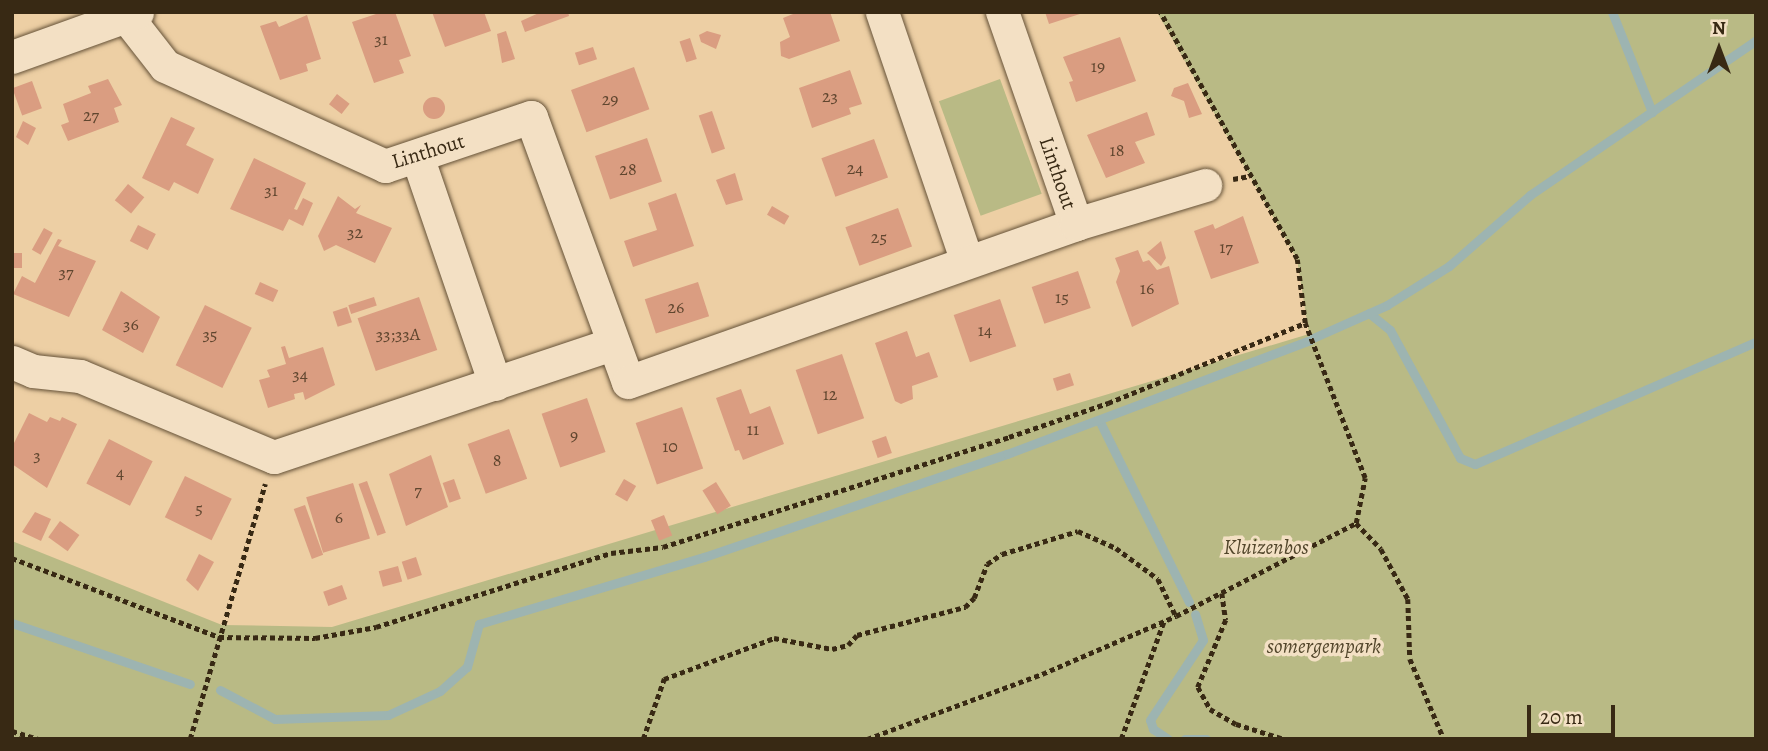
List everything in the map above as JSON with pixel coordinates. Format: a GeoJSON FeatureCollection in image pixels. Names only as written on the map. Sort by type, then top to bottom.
{"type":"FeatureCollection","features":[{"type":"Feature","properties":{"kind":"street"},"geometry":{"type":"LineString","coordinates":[[882,12],[967,261]]}},
{"type":"Feature","properties":{"kind":"street","name":"Linthout"},"geometry":{"type":"LineString","coordinates":[[132,14],[165,66],[385,166],[531,117],[628,382],[1076,224],[1002,12]]}},
{"type":"Feature","properties":{"kind":"street"},"geometry":{"type":"LineString","coordinates":[[12,57],[132,14]]}},
{"type":"Feature","properties":{"kind":"street"},"geometry":{"type":"LineString","coordinates":[[417,156],[495,384]]}},
{"type":"Feature","properties":{"kind":"street"},"geometry":{"type":"LineString","coordinates":[[1076,224],[1205,184]]}},
{"type":"Feature","properties":{"kind":"street"},"geometry":{"type":"LineString","coordinates":[[12,362],[33,371],[80,376],[274,457],[612,344]]}},
{"type":"Feature","properties":{"kind":"path"},"geometry":{"type":"LineString","coordinates":[[1160,12],[1297,259],[1305,323],[1364,478],[1356,523]]}},
{"type":"Feature","properties":{"kind":"path"},"geometry":{"type":"LineString","coordinates":[[12,558],[219,637],[315,638],[376,627],[611,553],[663,547],[1096,407],[1305,323]]}},
{"type":"Feature","properties":{"kind":"path"},"geometry":{"type":"LineString","coordinates":[[190,739],[274,457]]}},
{"type":"Feature","properties":{"kind":"path"},"geometry":{"type":"LineString","coordinates":[[867,739],[1042,674],[1175,616],[1356,523]]}},
{"type":"Feature","properties":{"kind":"path"},"geometry":{"type":"LineString","coordinates":[[1356,523],[1381,549],[1408,598],[1410,659],[1444,739]]}},
{"type":"Feature","properties":{"kind":"path"},"geometry":{"type":"LineString","coordinates":[[643,739],[664,679],[774,638],[832,649],[848,645],[857,635],[965,607],[974,597],[987,564],[1002,554],[1078,531],[1116,548],[1158,579],[1175,616]]}},
{"type":"Feature","properties":{"kind":"path"},"geometry":{"type":"LineString","coordinates":[[1222,593],[1226,620],[1198,687],[1210,709],[1236,724],[1284,739]]}},
{"type":"Feature","properties":{"kind":"path"},"geometry":{"type":"LineString","coordinates":[[1121,739],[1164,620]]}},
{"type":"Feature","properties":{"kind":"path"},"geometry":{"type":"LineString","coordinates":[[12,731],[39,739]]}},
{"type":"Feature","properties":{"kind":"green space"},"geometry":{"type":"Polygon","coordinates":[[[1157,12],[1756,12],[1756,739],[12,739],[12,541],[222,625],[332,627],[1309,334],[1297,259],[1157,12]]]}},
{"type":"Feature","properties":{"kind":"green space"},"geometry":{"type":"Polygon","coordinates":[[[1000,79],[1042,194],[981,216],[939,101],[1000,79]]]}},
{"type":"Feature","properties":{"kind":"building"},"geometry":{"type":"Polygon","coordinates":[[[382,12],[395,12],[411,56],[399,60],[404,73],[374,83],[352,22],[382,12]]]}},
{"type":"Feature","properties":{"kind":"building"},"geometry":{"type":"Polygon","coordinates":[[[432,12],[484,12],[491,31],[445,47],[432,12]]]}},
{"type":"Feature","properties":{"kind":"building"},"geometry":{"type":"Polygon","coordinates":[[[541,12],[568,12],[569,16],[525,32],[521,21],[541,12]]]}},
{"type":"Feature","properties":{"kind":"building"},"geometry":{"type":"Polygon","coordinates":[[[798,12],[830,12],[840,41],[789,59],[781,56],[780,42],[790,37],[783,18],[798,12]]]}},
{"type":"Feature","properties":{"kind":"building"},"geometry":{"type":"Polygon","coordinates":[[[1045,12],[1083,12],[1083,13],[1049,24],[1045,12]]]}},
{"type":"Feature","properties":{"kind":"building"},"geometry":{"type":"Polygon","coordinates":[[[307,15],[321,59],[306,64],[308,71],[280,80],[260,26],[276,21],[279,27],[307,15]]]}},
{"type":"Feature","properties":{"kind":"building"},"geometry":{"type":"Polygon","coordinates":[[[506,31],[515,59],[502,63],[497,34],[506,31]]]}},
{"type":"Feature","properties":{"kind":"building"},"geometry":{"type":"Polygon","coordinates":[[[707,31],[721,35],[716,49],[701,42],[699,35],[707,31]]]}},
{"type":"Feature","properties":{"kind":"building"},"geometry":{"type":"Polygon","coordinates":[[[1120,37],[1136,81],[1076,102],[1069,82],[1073,81],[1063,57],[1120,37]]]}},
{"type":"Feature","properties":{"kind":"building"},"geometry":{"type":"Polygon","coordinates":[[[690,38],[697,59],[686,62],[680,41],[690,38]]]}},
{"type":"Feature","properties":{"kind":"building"},"geometry":{"type":"Polygon","coordinates":[[[593,47],[597,59],[579,65],[575,53],[593,47]]]}},
{"type":"Feature","properties":{"kind":"building"},"geometry":{"type":"Polygon","coordinates":[[[634,67],[649,109],[586,132],[571,90],[634,67]]]}},
{"type":"Feature","properties":{"kind":"building"},"geometry":{"type":"Polygon","coordinates":[[[850,70],[862,104],[849,108],[851,114],[812,128],[799,88],[850,70]]]}},
{"type":"Feature","properties":{"kind":"building"},"geometry":{"type":"Polygon","coordinates":[[[108,79],[122,105],[114,108],[119,122],[68,141],[61,125],[69,122],[63,104],[91,93],[88,86],[108,79]]]}},
{"type":"Feature","properties":{"kind":"building"},"geometry":{"type":"Polygon","coordinates":[[[32,81],[42,108],[22,115],[12,88],[32,81]]]}},
{"type":"Feature","properties":{"kind":"building"},"geometry":{"type":"Polygon","coordinates":[[[1188,83],[1202,114],[1189,118],[1184,101],[1171,96],[1174,88],[1188,83]]]}},
{"type":"Feature","properties":{"kind":"building"},"geometry":{"type":"Polygon","coordinates":[[[337,94],[350,104],[342,114],[329,104],[337,94]]]}},
{"type":"Feature","properties":{"kind":"building"},"geometry":{"type":"Polygon","coordinates":[[[434,97],[442,100],[445,108],[442,116],[434,119],[426,116],[423,108],[426,100],[434,97]]]}},
{"type":"Feature","properties":{"kind":"building"},"geometry":{"type":"Polygon","coordinates":[[[712,111],[725,149],[712,153],[699,116],[712,111]]]}},
{"type":"Feature","properties":{"kind":"building"},"geometry":{"type":"Polygon","coordinates":[[[1147,112],[1155,135],[1135,142],[1145,163],[1106,178],[1087,135],[1147,112]]]}},
{"type":"Feature","properties":{"kind":"building"},"geometry":{"type":"Polygon","coordinates":[[[171,117],[195,128],[186,145],[214,159],[198,194],[174,182],[169,191],[142,178],[171,117]]]}},
{"type":"Feature","properties":{"kind":"building"},"geometry":{"type":"Polygon","coordinates":[[[23,121],[36,128],[28,145],[16,137],[23,121]]]}},
{"type":"Feature","properties":{"kind":"building"},"geometry":{"type":"Polygon","coordinates":[[[647,138],[662,181],[610,199],[595,156],[647,138]]]}},
{"type":"Feature","properties":{"kind":"building"},"geometry":{"type":"Polygon","coordinates":[[[874,139],[888,178],[835,197],[821,158],[874,139]]]}},
{"type":"Feature","properties":{"kind":"building"},"geometry":{"type":"Polygon","coordinates":[[[254,158],[306,183],[294,209],[297,210],[303,198],[313,203],[303,226],[289,219],[283,231],[230,209],[254,158]]]}},
{"type":"Feature","properties":{"kind":"building"},"geometry":{"type":"Polygon","coordinates":[[[735,173],[743,200],[726,205],[716,180],[735,173]]]}},
{"type":"Feature","properties":{"kind":"building"},"geometry":{"type":"Polygon","coordinates":[[[128,184],[144,197],[131,214],[115,200],[128,184]]]}},
{"type":"Feature","properties":{"kind":"building"},"geometry":{"type":"Polygon","coordinates":[[[676,193],[694,246],[633,267],[624,241],[657,230],[648,203],[676,193]]]}},
{"type":"Feature","properties":{"kind":"building"},"geometry":{"type":"Polygon","coordinates":[[[338,196],[355,209],[361,205],[356,213],[392,228],[375,263],[336,245],[324,251],[318,236],[338,196]]]}},
{"type":"Feature","properties":{"kind":"building"},"geometry":{"type":"Polygon","coordinates":[[[772,206],[789,216],[784,225],[767,215],[772,206]]]}},
{"type":"Feature","properties":{"kind":"building"},"geometry":{"type":"Polygon","coordinates":[[[898,208],[912,247],[859,266],[845,227],[898,208]]]}},
{"type":"Feature","properties":{"kind":"building"},"geometry":{"type":"Polygon","coordinates":[[[1243,216],[1259,263],[1211,279],[1194,231],[1213,224],[1215,229],[1243,216]]]}},
{"type":"Feature","properties":{"kind":"building"},"geometry":{"type":"Polygon","coordinates":[[[138,225],[156,234],[148,250],[130,241],[138,225]]]}},
{"type":"Feature","properties":{"kind":"building"},"geometry":{"type":"Polygon","coordinates":[[[44,228],[53,233],[41,255],[32,250],[44,228]]]}},
{"type":"Feature","properties":{"kind":"building"},"geometry":{"type":"Polygon","coordinates":[[[58,239],[62,240],[58,246],[96,261],[69,317],[13,294],[22,276],[35,283],[58,239]]]}},
{"type":"Feature","properties":{"kind":"building"},"geometry":{"type":"Polygon","coordinates":[[[1161,241],[1166,258],[1161,266],[1147,253],[1161,241]]]}},
{"type":"Feature","properties":{"kind":"building"},"geometry":{"type":"Polygon","coordinates":[[[1138,250],[1143,262],[1149,260],[1157,270],[1169,266],[1179,304],[1132,327],[1116,282],[1120,271],[1115,258],[1138,250]]]}},
{"type":"Feature","properties":{"kind":"building"},"geometry":{"type":"Polygon","coordinates":[[[12,253],[22,253],[22,268],[12,268],[12,253]]]}},
{"type":"Feature","properties":{"kind":"building"},"geometry":{"type":"Polygon","coordinates":[[[1078,271],[1091,308],[1044,324],[1032,287],[1078,271]]]}},
{"type":"Feature","properties":{"kind":"building"},"geometry":{"type":"Polygon","coordinates":[[[260,282],[278,290],[273,302],[255,294],[260,282]]]}},
{"type":"Feature","properties":{"kind":"building"},"geometry":{"type":"Polygon","coordinates":[[[698,282],[709,316],[656,334],[645,299],[698,282]]]}},
{"type":"Feature","properties":{"kind":"building"},"geometry":{"type":"Polygon","coordinates":[[[121,291],[160,317],[143,353],[102,330],[121,291]]]}},
{"type":"Feature","properties":{"kind":"building"},"geometry":{"type":"Polygon","coordinates":[[[374,297],[377,306],[351,314],[348,305],[374,297]]]}},
{"type":"Feature","properties":{"kind":"building"},"geometry":{"type":"Polygon","coordinates":[[[419,297],[437,350],[376,371],[358,318],[419,297]]]}},
{"type":"Feature","properties":{"kind":"building"},"geometry":{"type":"Polygon","coordinates":[[[1000,299],[1016,346],[970,362],[954,315],[1000,299]]]}},
{"type":"Feature","properties":{"kind":"building"},"geometry":{"type":"Polygon","coordinates":[[[205,305],[252,328],[222,388],[176,365],[205,305]]]}},
{"type":"Feature","properties":{"kind":"building"},"geometry":{"type":"Polygon","coordinates":[[[347,307],[352,322],[338,327],[333,312],[347,307]]]}},
{"type":"Feature","properties":{"kind":"building"},"geometry":{"type":"Polygon","coordinates":[[[907,331],[916,357],[929,352],[938,377],[912,386],[913,399],[901,404],[895,401],[875,343],[907,331]]]}},
{"type":"Feature","properties":{"kind":"building"},"geometry":{"type":"Polygon","coordinates":[[[285,346],[289,358],[323,347],[335,385],[305,400],[303,392],[294,394],[295,399],[268,408],[259,380],[270,377],[267,370],[286,364],[281,347],[285,346]]]}},
{"type":"Feature","properties":{"kind":"building"},"geometry":{"type":"Polygon","coordinates":[[[842,354],[864,418],[818,434],[796,370],[842,354]]]}},
{"type":"Feature","properties":{"kind":"building"},"geometry":{"type":"Polygon","coordinates":[[[1070,373],[1074,385],[1057,391],[1053,379],[1070,373]]]}},
{"type":"Feature","properties":{"kind":"building"},"geometry":{"type":"Polygon","coordinates":[[[741,389],[750,414],[770,406],[784,444],[743,460],[739,450],[735,451],[716,398],[741,389]]]}},
{"type":"Feature","properties":{"kind":"building"},"geometry":{"type":"Polygon","coordinates":[[[587,398],[606,452],[560,468],[542,414],[587,398]]]}},
{"type":"Feature","properties":{"kind":"building"},"geometry":{"type":"Polygon","coordinates":[[[682,407],[703,468],[657,484],[636,423],[682,407]]]}},
{"type":"Feature","properties":{"kind":"building"},"geometry":{"type":"Polygon","coordinates":[[[29,413],[47,422],[50,417],[60,421],[62,417],[77,424],[47,488],[12,464],[12,447],[29,413]]]}},
{"type":"Feature","properties":{"kind":"building"},"geometry":{"type":"Polygon","coordinates":[[[509,429],[527,479],[486,494],[468,444],[509,429]]]}},
{"type":"Feature","properties":{"kind":"building"},"geometry":{"type":"Polygon","coordinates":[[[886,436],[892,453],[878,458],[872,441],[886,436]]]}},
{"type":"Feature","properties":{"kind":"building"},"geometry":{"type":"Polygon","coordinates":[[[109,439],[153,461],[130,506],[86,484],[109,439]]]}},
{"type":"Feature","properties":{"kind":"building"},"geometry":{"type":"Polygon","coordinates":[[[431,455],[448,507],[406,526],[389,474],[431,455]]]}},
{"type":"Feature","properties":{"kind":"building"},"geometry":{"type":"Polygon","coordinates":[[[185,476],[232,499],[212,540],[165,517],[185,476]]]}},
{"type":"Feature","properties":{"kind":"building"},"geometry":{"type":"Polygon","coordinates":[[[454,479],[461,499],[449,503],[443,483],[454,479]]]}},
{"type":"Feature","properties":{"kind":"building"},"geometry":{"type":"Polygon","coordinates":[[[624,479],[636,486],[627,502],[615,495],[624,479]]]}},
{"type":"Feature","properties":{"kind":"building"},"geometry":{"type":"Polygon","coordinates":[[[367,481],[386,533],[377,536],[359,484],[367,481]]]}},
{"type":"Feature","properties":{"kind":"building"},"geometry":{"type":"Polygon","coordinates":[[[716,482],[731,506],[717,514],[702,490],[716,482]]]}},
{"type":"Feature","properties":{"kind":"building"},"geometry":{"type":"Polygon","coordinates":[[[353,483],[370,538],[323,553],[306,497],[353,483]]]}},
{"type":"Feature","properties":{"kind":"building"},"geometry":{"type":"Polygon","coordinates":[[[305,505],[323,555],[312,559],[294,509],[305,505]]]}},
{"type":"Feature","properties":{"kind":"building"},"geometry":{"type":"Polygon","coordinates":[[[35,512],[51,519],[41,541],[22,532],[35,512]]]}},
{"type":"Feature","properties":{"kind":"building"},"geometry":{"type":"Polygon","coordinates":[[[664,515],[672,535],[659,541],[651,520],[664,515]]]}},
{"type":"Feature","properties":{"kind":"building"},"geometry":{"type":"Polygon","coordinates":[[[60,521],[79,535],[68,551],[48,537],[60,521]]]}},
{"type":"Feature","properties":{"kind":"building"},"geometry":{"type":"Polygon","coordinates":[[[199,554],[214,562],[198,591],[186,580],[199,554]]]}},
{"type":"Feature","properties":{"kind":"building"},"geometry":{"type":"Polygon","coordinates":[[[416,557],[422,575],[408,580],[402,562],[416,557]]]}},
{"type":"Feature","properties":{"kind":"building"},"geometry":{"type":"Polygon","coordinates":[[[398,566],[402,581],[383,587],[379,571],[398,566]]]}},
{"type":"Feature","properties":{"kind":"building"},"geometry":{"type":"Polygon","coordinates":[[[342,585],[347,599],[328,606],[323,592],[342,585]]]}},
{"type":"Feature","properties":{"kind":"waterway"},"geometry":{"type":"LineString","coordinates":[[1612,12],[1652,112]]}},
{"type":"Feature","properties":{"kind":"waterway"},"geometry":{"type":"LineString","coordinates":[[1313,338],[1387,305],[1449,266],[1530,195],[1756,40]]}},
{"type":"Feature","properties":{"kind":"waterway"},"geometry":{"type":"LineString","coordinates":[[1369,313],[1390,330],[1460,458],[1475,464],[1756,342]]}},
{"type":"Feature","properties":{"kind":"waterway"},"geometry":{"type":"LineString","coordinates":[[220,690],[275,719],[388,715],[440,691],[467,667],[479,624],[704,557],[1007,454],[1310,340]]}},
{"type":"Feature","properties":{"kind":"waterway"},"geometry":{"type":"LineString","coordinates":[[1099,420],[1189,602]]}},
{"type":"Feature","properties":{"kind":"waterway"},"geometry":{"type":"LineString","coordinates":[[1168,739],[1153,729],[1150,720],[1203,640],[1195,614]]}},
{"type":"Feature","properties":{"kind":"waterway"},"geometry":{"type":"LineString","coordinates":[[12,623],[190,684]]}},
{"type":"Feature","properties":{"kind":"waterway"},"geometry":{"type":"LineString","coordinates":[[1185,739],[1206,739]]}},
{"type":"Feature","properties":{"kind":"park label","name":"Kluizenbos"},"geometry":{"type":"Point","coordinates":[1266,547]}},
{"type":"Feature","properties":{"kind":"park label","name":"somergempark"},"geometry":{"type":"Point","coordinates":[1324,646]}}]}
